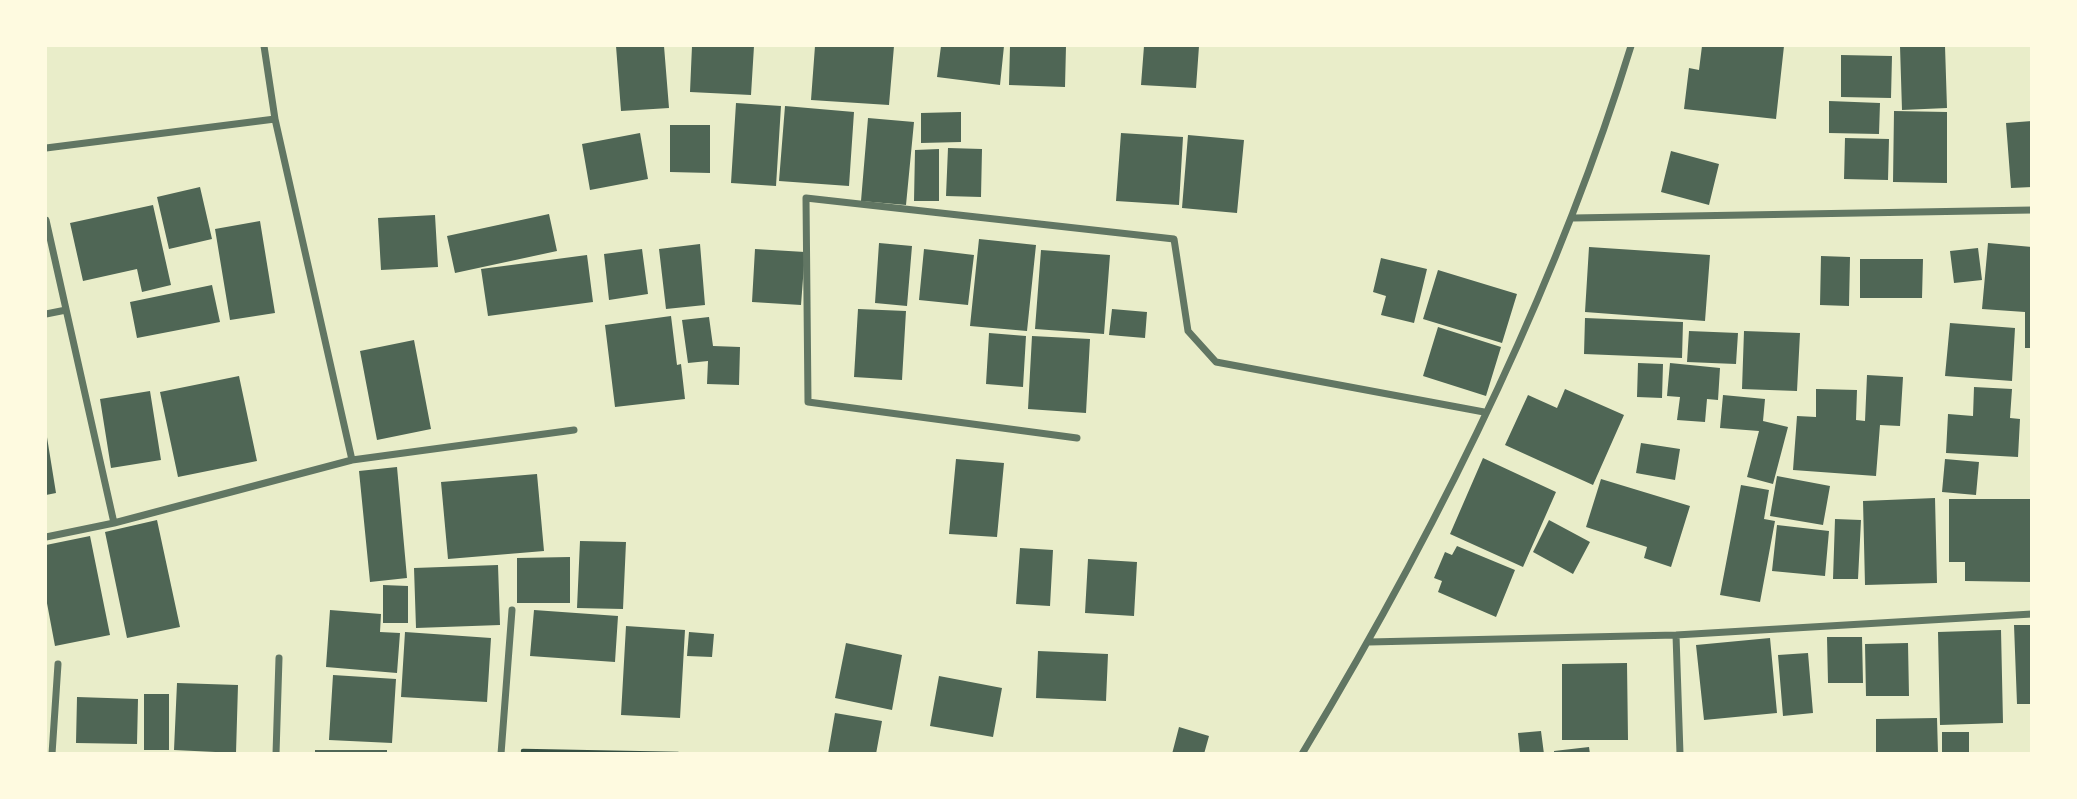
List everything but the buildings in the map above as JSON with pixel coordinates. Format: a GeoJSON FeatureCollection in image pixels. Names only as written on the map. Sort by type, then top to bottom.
{"type":"FeatureCollection","features":[{"type":"Feature","properties":{"kind":"street"},"geometry":{"type":"LineString","coordinates":[[264,46],[275,119],[352,460]]}},
{"type":"Feature","properties":{"kind":"street"},"geometry":{"type":"LineString","coordinates":[[1302,754],[1369,642],[1484,412],[1573,218],[1631,46]]}},
{"type":"Feature","properties":{"kind":"street"},"geometry":{"type":"LineString","coordinates":[[46,148],[275,119]]}},
{"type":"Feature","properties":{"kind":"street"},"geometry":{"type":"LineString","coordinates":[[1077,438],[808,402],[806,198],[1174,239],[1188,331],[1216,362],[1484,412]]}},
{"type":"Feature","properties":{"kind":"street"},"geometry":{"type":"LineString","coordinates":[[1573,218],[2032,210]]}},
{"type":"Feature","properties":{"kind":"street"},"geometry":{"type":"LineString","coordinates":[[46,220],[114,523]]}},
{"type":"Feature","properties":{"kind":"street"},"geometry":{"type":"LineString","coordinates":[[46,314],[66,310]]}},
{"type":"Feature","properties":{"kind":"street"},"geometry":{"type":"LineString","coordinates":[[46,537],[114,523],[352,460],[574,430]]}},
{"type":"Feature","properties":{"kind":"street"},"geometry":{"type":"LineString","coordinates":[[501,752],[512,610]]}},
{"type":"Feature","properties":{"kind":"street"},"geometry":{"type":"LineString","coordinates":[[1369,642],[1676,635],[2032,614]]}},
{"type":"Feature","properties":{"kind":"street"},"geometry":{"type":"LineString","coordinates":[[1676,635],[1680,754]]}},
{"type":"Feature","properties":{"kind":"street"},"geometry":{"type":"LineString","coordinates":[[276,754],[279,658]]}},
{"type":"Feature","properties":{"kind":"street"},"geometry":{"type":"LineString","coordinates":[[52,754],[58,664]]}},
{"type":"Feature","properties":{"kind":"path"},"geometry":{"type":"LineString","coordinates":[[501,752],[678,754]]}}]}
